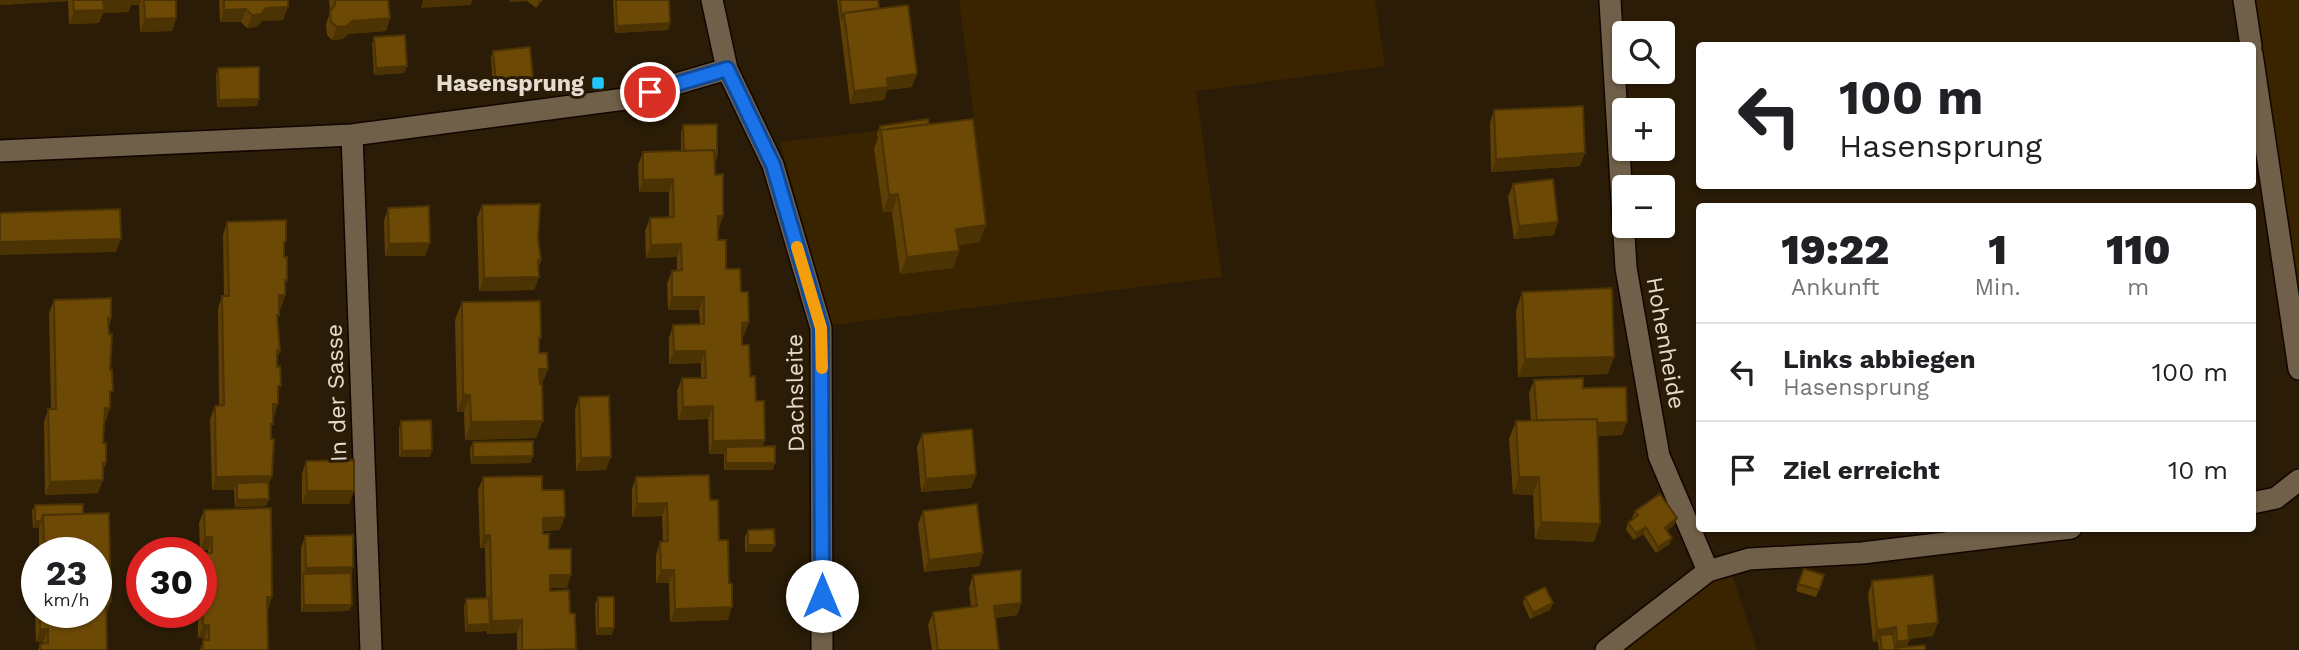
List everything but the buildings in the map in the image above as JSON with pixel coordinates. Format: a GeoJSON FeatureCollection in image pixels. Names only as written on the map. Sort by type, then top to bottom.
{"type":"FeatureCollection","features":[{"type":"Feature","properties":{"kind":"street","name":"Dachsleite"},"geometry":{"type":"LineString","coordinates":[[712,0],[727,69],[773,165],[821,328],[822,650]]}},
{"type":"Feature","properties":{"kind":"street","name":"Hohenheide"},"geometry":{"type":"LineString","coordinates":[[1610,0],[1626,268],[1659,456],[1708,571]]}},
{"type":"Feature","properties":{"kind":"street"},"geometry":{"type":"LineString","coordinates":[[2244,0],[2250,42]]}},
{"type":"Feature","properties":{"kind":"street"},"geometry":{"type":"LineString","coordinates":[[0,150],[352,135],[625,99],[727,69]]}},
{"type":"Feature","properties":{"kind":"street"},"geometry":{"type":"LineString","coordinates":[[2256,81],[2299,369]]}},
{"type":"Feature","properties":{"kind":"street","name":"In der Sasse"},"geometry":{"type":"LineString","coordinates":[[352,135],[371,650]]}},
{"type":"Feature","properties":{"kind":"street"},"geometry":{"type":"LineString","coordinates":[[2256,502],[2276,498],[2299,480]]}},
{"type":"Feature","properties":{"kind":"street"},"geometry":{"type":"LineString","coordinates":[[1606,650],[1708,571],[1749,559],[1862,552],[2035,532]]}},
{"type":"Feature","properties":{"kind":"shaded area"},"geometry":{"type":"Polygon","coordinates":[[[959,0],[1375,0],[1385,66],[1196,91],[1222,277],[832,325],[780,142],[974,120],[959,0]]]}},
{"type":"Feature","properties":{"kind":"shaded area"},"geometry":{"type":"Polygon","coordinates":[[[2251,0],[2299,0],[2299,295],[2283,185],[2251,0]]]}},
{"type":"Feature","properties":{"kind":"shaded area"},"geometry":{"type":"Polygon","coordinates":[[[1730,569],[1757,650],[1615,650],[1711,577],[1730,569]]]}},
{"type":"Feature","properties":{"kind":"slow traffic"},"geometry":{"type":"LineString","coordinates":[[797,247],[821,328],[822,368]]}},
{"type":"Feature","properties":{"kind":"place","name":"Hasensprung"},"geometry":{"type":"Point","coordinates":[598,83]}},
{"type":"Feature","properties":{"kind":"route"},"geometry":{"type":"LineString","coordinates":[[650,92],[727,69],[773,165],[821,328],[822,596]]}}]}
